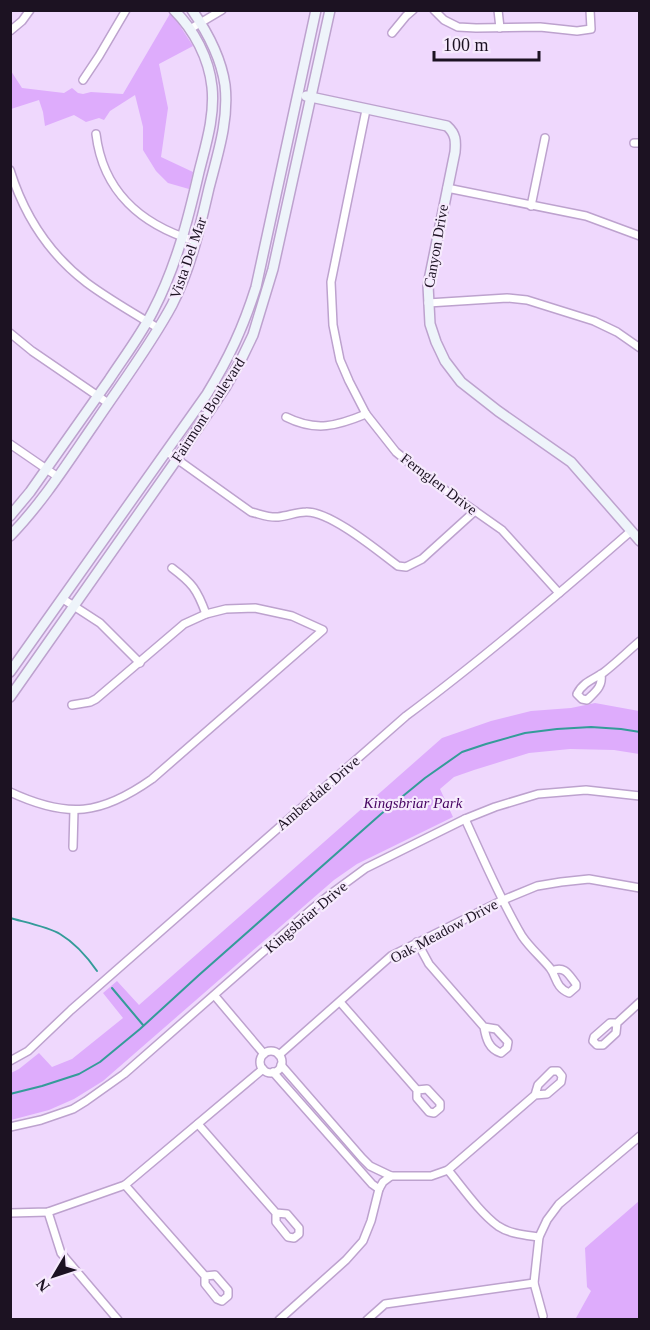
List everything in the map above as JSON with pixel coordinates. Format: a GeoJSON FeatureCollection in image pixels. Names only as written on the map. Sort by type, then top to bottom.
{"type":"FeatureCollection","features":[{"type":"Feature","properties":{"kind":"street"},"geometry":{"type":"LineString","coordinates":[[10,31],[30,10]]}},
{"type":"Feature","properties":{"kind":"street"},"geometry":{"type":"LineString","coordinates":[[83,80],[126,10]]}},
{"type":"Feature","properties":{"kind":"street","name":"Vista Del Mar"},"geometry":{"type":"LineString","coordinates":[[10,516],[30,492],[147,322],[169,279],[183,237],[209,129],[213,99],[212,84],[203,54],[190,29],[174,10]]}},
{"type":"Feature","properties":{"kind":"street","name":"Vista Del Mar"},"geometry":{"type":"LineString","coordinates":[[10,536],[27,519],[58,477],[108,403],[158,328],[187,271],[221,140],[226,111],[221,67],[208,34],[192,10]]}},
{"type":"Feature","properties":{"kind":"street"},"geometry":{"type":"LineString","coordinates":[[190,29],[222,10]]}},
{"type":"Feature","properties":{"kind":"street","name":"Fairmont Boulevard"},"geometry":{"type":"LineString","coordinates":[[10,672],[167,452],[225,365],[245,320],[256,287],[316,10]]}},
{"type":"Feature","properties":{"kind":"street","name":"Fairmont Boulevard"},"geometry":{"type":"LineString","coordinates":[[10,697],[225,388],[253,335],[273,269],[330,10]]}},
{"type":"Feature","properties":{"kind":"street"},"geometry":{"type":"LineString","coordinates":[[392,33],[413,10]]}},
{"type":"Feature","properties":{"kind":"street"},"geometry":{"type":"LineString","coordinates":[[434,10],[444,20],[458,27],[540,27],[577,31],[591,29],[590,10]]}},
{"type":"Feature","properties":{"kind":"street"},"geometry":{"type":"LineString","coordinates":[[498,10],[500,28]]}},
{"type":"Feature","properties":{"kind":"street","name":"Canyon Drive"},"geometry":{"type":"LineString","coordinates":[[298,94],[447,126],[453,131],[456,140],[455,152],[428,285],[430,324],[436,342],[445,361],[461,382],[571,462],[639,541]]}},
{"type":"Feature","properties":{"kind":"street","name":"Fernglen Drive"},"geometry":{"type":"LineString","coordinates":[[366,110],[331,282],[333,325],[340,360],[366,414],[396,452],[428,478],[502,530],[559,593]]}},
{"type":"Feature","properties":{"kind":"street"},"geometry":{"type":"LineString","coordinates":[[96,134],[105,171],[122,197],[137,212],[156,225],[195,241]]}},
{"type":"Feature","properties":{"kind":"street"},"geometry":{"type":"LineString","coordinates":[[531,206],[545,138]]}},
{"type":"Feature","properties":{"kind":"street"},"geometry":{"type":"LineString","coordinates":[[10,170],[27,212],[41,234],[64,262],[102,294],[158,328]]}},
{"type":"Feature","properties":{"kind":"street"},"geometry":{"type":"LineString","coordinates":[[447,188],[586,216],[639,236]]}},
{"type":"Feature","properties":{"kind":"street"},"geometry":{"type":"LineString","coordinates":[[428,303],[507,298],[527,300],[594,321],[617,332],[639,348]]}},
{"type":"Feature","properties":{"kind":"street"},"geometry":{"type":"LineString","coordinates":[[10,333],[32,351],[108,403]]}},
{"type":"Feature","properties":{"kind":"street"},"geometry":{"type":"LineString","coordinates":[[286,417],[298,423],[321,427],[342,424],[366,414]]}},
{"type":"Feature","properties":{"kind":"street"},"geometry":{"type":"LineString","coordinates":[[10,444],[58,477]]}},
{"type":"Feature","properties":{"kind":"street"},"geometry":{"type":"LineString","coordinates":[[167,452],[251,512],[276,517],[306,512],[318,513],[335,520],[398,566],[406,567],[422,559],[475,511]]}},
{"type":"Feature","properties":{"kind":"street","name":"Amberdale Drive"},"geometry":{"type":"LineString","coordinates":[[10,1061],[28,1051],[79,1003],[406,716],[559,593],[631,531]]}},
{"type":"Feature","properties":{"kind":"street"},"geometry":{"type":"LineString","coordinates":[[172,568],[193,585],[206,614]]}},
{"type":"Feature","properties":{"kind":"street"},"geometry":{"type":"LineString","coordinates":[[63,599],[100,623],[140,663]]}},
{"type":"Feature","properties":{"kind":"street"},"geometry":{"type":"LineString","coordinates":[[10,792],[32,802],[74,810],[110,803],[131,794],[152,779],[323,630],[292,616],[255,609],[226,609],[206,614],[184,624],[96,699],[72,705]]}},
{"type":"Feature","properties":{"kind":"street"},"geometry":{"type":"LineString","coordinates":[[601,674],[639,641]]}},
{"type":"Feature","properties":{"kind":"street","name":"Kingsbriar Drive"},"geometry":{"type":"LineString","coordinates":[[10,1127],[73,1109],[124,1074],[312,909],[366,868],[465,819],[538,794],[586,790],[639,796]]}},
{"type":"Feature","properties":{"kind":"street"},"geometry":{"type":"LineString","coordinates":[[73,847],[74,810]]}},
{"type":"Feature","properties":{"kind":"street"},"geometry":{"type":"LineString","coordinates":[[465,819],[524,939],[552,971]]}},
{"type":"Feature","properties":{"kind":"street","name":"Oak Meadow Drive"},"geometry":{"type":"LineString","coordinates":[[279,1055],[391,956],[503,900],[537,886],[589,879],[639,888]]}},
{"type":"Feature","properties":{"kind":"street"},"geometry":{"type":"LineString","coordinates":[[417,942],[429,964],[484,1027]]}},
{"type":"Feature","properties":{"kind":"street"},"geometry":{"type":"LineString","coordinates":[[215,996],[264,1054]]}},
{"type":"Feature","properties":{"kind":"street"},"geometry":{"type":"LineString","coordinates":[[340,1002],[417,1090]]}},
{"type":"Feature","properties":{"kind":"street"},"geometry":{"type":"LineString","coordinates":[[617,1023],[639,1002]]}},
{"type":"Feature","properties":{"kind":"street"},"geometry":{"type":"LineString","coordinates":[[281,1065],[273,1072],[268,1072],[263,1069],[260,1061],[264,1054],[271,1051],[279,1055],[281,1065],[348,1143],[370,1166],[391,1176],[431,1176],[448,1170],[535,1095]]}},
{"type":"Feature","properties":{"kind":"street"},"geometry":{"type":"LineString","coordinates":[[10,1213],[48,1212],[125,1185],[263,1069]]}},
{"type":"Feature","properties":{"kind":"street"},"geometry":{"type":"LineString","coordinates":[[273,1072],[372,1184],[379,1189]]}},
{"type":"Feature","properties":{"kind":"street"},"geometry":{"type":"LineString","coordinates":[[307,1110],[314,1104]]}},
{"type":"Feature","properties":{"kind":"street"},"geometry":{"type":"LineString","coordinates":[[198,1124],[276,1213]]}},
{"type":"Feature","properties":{"kind":"street"},"geometry":{"type":"LineString","coordinates":[[543,1316],[534,1283],[539,1237],[547,1221],[559,1204],[639,1136]]}},
{"type":"Feature","properties":{"kind":"street"},"geometry":{"type":"LineString","coordinates":[[341,1148],[348,1143]]}},
{"type":"Feature","properties":{"kind":"street"},"geometry":{"type":"LineString","coordinates":[[448,1170],[486,1215],[500,1227],[517,1234],[539,1237]]}},
{"type":"Feature","properties":{"kind":"street"},"geometry":{"type":"LineString","coordinates":[[279,1320],[346,1260],[363,1241],[379,1189],[383,1182],[391,1176]]}},
{"type":"Feature","properties":{"kind":"street"},"geometry":{"type":"LineString","coordinates":[[125,1185],[205,1276]]}},
{"type":"Feature","properties":{"kind":"street"},"geometry":{"type":"LineString","coordinates":[[48,1212],[61,1253],[118,1320]]}},
{"type":"Feature","properties":{"kind":"street"},"geometry":{"type":"LineString","coordinates":[[367,1320],[385,1304],[534,1283]]}},
{"type":"Feature","properties":{"kind":"green space"},"geometry":{"type":"Polygon","coordinates":[[[171,12],[193,46],[159,64],[168,108],[161,157],[193,172],[189,189],[168,183],[156,171],[143,150],[143,127],[135,95],[110,111],[104,120],[99,118],[86,122],[74,115],[45,126],[39,100],[11,109],[11,71],[22,88],[64,93],[72,88],[83,94],[91,92],[123,94],[171,12]]]}},
{"type":"Feature","properties":{"kind":"green space","name":"Kingsbriar Park"},"geometry":{"type":"Polygon","coordinates":[[[595,703],[639,711],[639,754],[614,750],[570,749],[529,753],[454,777],[440,789],[453,817],[357,864],[334,880],[103,1081],[74,1099],[49,1110],[11,1120],[11,1073],[39,1053],[52,1067],[72,1059],[123,1018],[103,993],[117,981],[139,1005],[442,738],[491,721],[531,711],[571,708],[595,703]]]}},
{"type":"Feature","properties":{"kind":"green space"},"geometry":{"type":"Polygon","coordinates":[[[639,1201],[639,1319],[573,1319],[576,1318],[591,1291],[587,1287],[585,1248],[639,1201]]]}},
{"type":"Feature","properties":{"kind":"waterway"},"geometry":{"type":"LineString","coordinates":[[10,1094],[79,1074],[100,1062],[381,814],[425,778],[462,752],[525,733],[557,729],[591,727],[640,732]]}},
{"type":"Feature","properties":{"kind":"waterway"},"geometry":{"type":"LineString","coordinates":[[10,918],[60,934],[81,951],[97,971]]}},
{"type":"Feature","properties":{"kind":"waterway"},"geometry":{"type":"LineString","coordinates":[[112,988],[143,1025]]}}]}
